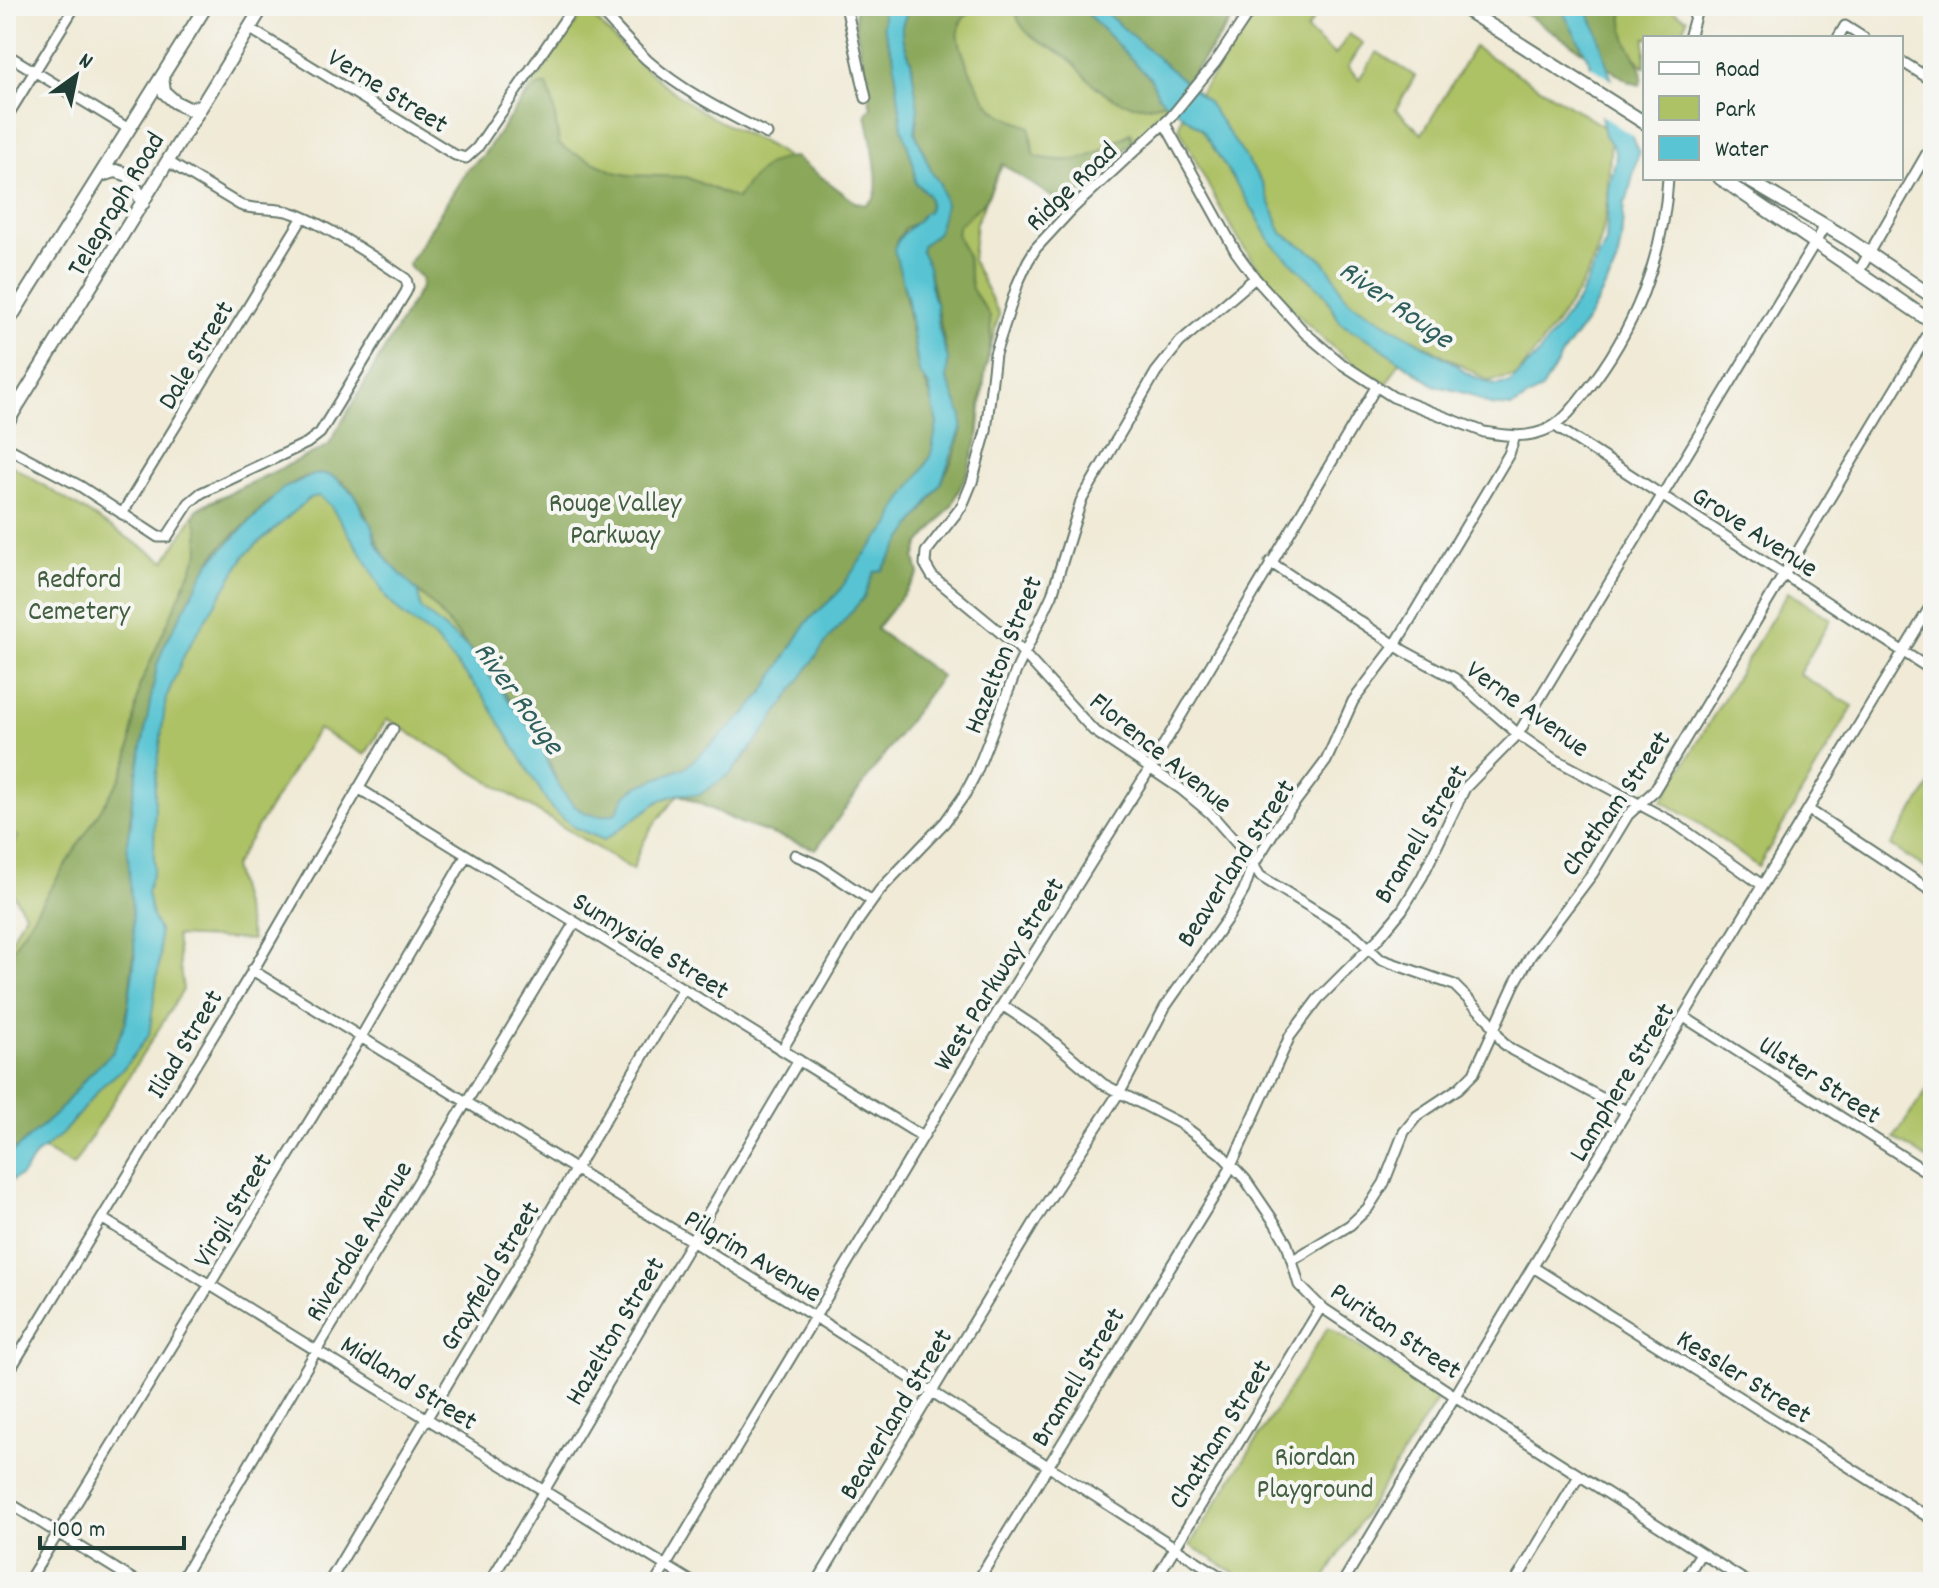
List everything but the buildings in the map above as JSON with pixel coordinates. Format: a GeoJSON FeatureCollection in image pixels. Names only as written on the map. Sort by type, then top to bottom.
{"type":"FeatureCollection","features":[{"type":"Feature","properties":{"kind":"main road","name":"Telegraph Road"},"geometry":{"type":"LineString","coordinates":[[6,325],[206,6]]}},
{"type":"Feature","properties":{"kind":"main road","name":"Telegraph Road"},"geometry":{"type":"LineString","coordinates":[[6,424],[263,6]]}},
{"type":"Feature","properties":{"kind":"main road"},"geometry":{"type":"LineString","coordinates":[[1460,6],[1643,122]]}},
{"type":"Feature","properties":{"kind":"main road"},"geometry":{"type":"LineString","coordinates":[[162,76],[164,92],[175,102],[189,109],[201,106]]}},
{"type":"Feature","properties":{"kind":"main road"},"geometry":{"type":"LineString","coordinates":[[101,175],[116,171],[129,175],[143,203]]}},
{"type":"Feature","properties":{"kind":"main road"},"geometry":{"type":"LineString","coordinates":[[1723,180],[1933,324]]}},
{"type":"Feature","properties":{"kind":"main road"},"geometry":{"type":"LineString","coordinates":[[1753,180],[1933,297]]}},
{"type":"Feature","properties":{"kind":"street"},"geometry":{"type":"LineString","coordinates":[[6,118],[75,6]]}},
{"type":"Feature","properties":{"kind":"street","name":"Verne Street"},"geometry":{"type":"LineString","coordinates":[[249,28],[455,155],[466,158],[477,148],[574,6]]}},
{"type":"Feature","properties":{"kind":"street"},"geometry":{"type":"LineString","coordinates":[[596,6],[647,60],[670,78],[767,134]]}},
{"type":"Feature","properties":{"kind":"street"},"geometry":{"type":"LineString","coordinates":[[846,6],[866,98]]}},
{"type":"Feature","properties":{"kind":"street","name":"Ridge Road"},"geometry":{"type":"LineString","coordinates":[[925,556],[931,543],[962,506],[972,482],[986,431],[995,354],[1028,261],[1073,208],[1167,121],[1201,81],[1253,6]]}},
{"type":"Feature","properties":{"kind":"street"},"geometry":{"type":"LineString","coordinates":[[1690,36],[1698,6]]}},
{"type":"Feature","properties":{"kind":"street"},"geometry":{"type":"LineString","coordinates":[[1839,36],[1845,26],[1861,36]]}},
{"type":"Feature","properties":{"kind":"street"},"geometry":{"type":"LineString","coordinates":[[6,54],[129,129]]}},
{"type":"Feature","properties":{"kind":"street"},"geometry":{"type":"LineString","coordinates":[[1903,62],[1933,81]]}},
{"type":"Feature","properties":{"kind":"street"},"geometry":{"type":"LineString","coordinates":[[1167,121],[1229,239],[1255,278],[1305,333],[1342,364],[1393,397],[1484,432],[1515,436],[1555,426],[1601,373],[1629,324],[1659,246],[1668,180]]}},
{"type":"Feature","properties":{"kind":"street"},"geometry":{"type":"LineString","coordinates":[[1859,271],[1932,147]]}},
{"type":"Feature","properties":{"kind":"street"},"geometry":{"type":"LineString","coordinates":[[6,447],[80,486],[162,539],[170,534],[189,503],[201,493],[307,443],[320,433],[406,292],[408,283],[402,276],[303,217],[290,212],[251,209],[240,205],[167,161]]}},
{"type":"Feature","properties":{"kind":"street"},"geometry":{"type":"LineString","coordinates":[[1748,197],[1753,180]]}},
{"type":"Feature","properties":{"kind":"street","name":"Dale Street"},"geometry":{"type":"LineString","coordinates":[[122,514],[303,217]]}},
{"type":"Feature","properties":{"kind":"street","name":"Bramell Street"},"geometry":{"type":"LineString","coordinates":[[977,1582],[1233,1165],[1290,1036],[1318,999],[1402,910],[1422,877],[1465,788],[1518,734],[1825,226]]}},
{"type":"Feature","properties":{"kind":"street","name":"Hazelton Street"},"geometry":{"type":"LineString","coordinates":[[782,1050],[872,901],[901,865],[945,822],[965,794],[1052,595],[1081,501],[1156,372],[1180,342],[1255,278]]}},
{"type":"Feature","properties":{"kind":"street","name":"Chatham Street"},"geometry":{"type":"LineString","coordinates":[[1293,1260],[1350,1225],[1368,1208],[1384,1183],[1404,1132],[1417,1116],[1459,1088],[1474,1073],[1531,955],[1593,873],[1628,815],[1654,791],[1933,324]]}},
{"type":"Feature","properties":{"kind":"street","name":"West Parkway Street"},"geometry":{"type":"LineString","coordinates":[[656,1582],[1376,387]]}},
{"type":"Feature","properties":{"kind":"street","name":"Grove Avenue"},"geometry":{"type":"LineString","coordinates":[[1555,426],[1933,671]]}},
{"type":"Feature","properties":{"kind":"street","name":"Beaverland Street"},"geometry":{"type":"LineString","coordinates":[[817,1582],[1037,1218],[1118,1093],[1165,1007],[1229,916],[1253,866],[1278,825],[1326,761],[1360,690],[1395,645],[1509,454],[1515,436]]}},
{"type":"Feature","properties":{"kind":"street","name":"Florence Avenue"},"geometry":{"type":"LineString","coordinates":[[925,556],[925,564],[932,576],[1025,653],[1093,730],[1181,789],[1210,813],[1260,876],[1354,934],[1380,959],[1454,985],[1468,997],[1503,1043],[1524,1058],[1626,1111]]}},
{"type":"Feature","properties":{"kind":"street","name":"Verne Avenue"},"geometry":{"type":"LineString","coordinates":[[1270,562],[1395,645],[1454,678],[1518,734],[1551,757],[1676,824],[1762,885]]}},
{"type":"Feature","properties":{"kind":"street","name":"Lamphere Street"},"geometry":{"type":"LineString","coordinates":[[1343,1582],[1933,602]]}},
{"type":"Feature","properties":{"kind":"street","name":"Iliad Street"},"geometry":{"type":"LineString","coordinates":[[6,1376],[252,970],[393,729]]}},
{"type":"Feature","properties":{"kind":"street","name":"Sunnyside Street"},"geometry":{"type":"LineString","coordinates":[[358,788],[923,1137]]}},
{"type":"Feature","properties":{"kind":"street"},"geometry":{"type":"LineString","coordinates":[[1809,810],[1933,892]]}},
{"type":"Feature","properties":{"kind":"street"},"geometry":{"type":"LineString","coordinates":[[795,855],[820,866],[872,901]]}},
{"type":"Feature","properties":{"kind":"street","name":"Virgil Street"},"geometry":{"type":"LineString","coordinates":[[28,1582],[361,1037],[466,856]]}},
{"type":"Feature","properties":{"kind":"street","name":"Riverdale Avenue"},"geometry":{"type":"LineString","coordinates":[[180,1582],[575,922]]}},
{"type":"Feature","properties":{"kind":"street","name":"Pilgrim Avenue"},"geometry":{"type":"LineString","coordinates":[[252,970],[815,1317],[1229,1582]]}},
{"type":"Feature","properties":{"kind":"street","name":"Grayfield Street"},"geometry":{"type":"LineString","coordinates":[[329,1582],[683,989]]}},
{"type":"Feature","properties":{"kind":"street","name":"Puritan Street"},"geometry":{"type":"LineString","coordinates":[[1002,1005],[1041,1031],[1093,1077],[1193,1131],[1233,1165],[1275,1223],[1293,1260],[1299,1285],[1321,1307],[1747,1582]]}},
{"type":"Feature","properties":{"kind":"street","name":"Ulster Street"},"geometry":{"type":"LineString","coordinates":[[1684,1017],[1933,1176]]}},
{"type":"Feature","properties":{"kind":"street","name":"Hazelton Street"},"geometry":{"type":"LineString","coordinates":[[490,1582],[799,1060]]}},
{"type":"Feature","properties":{"kind":"street","name":"Midland Street"},"geometry":{"type":"LineString","coordinates":[[103,1219],[692,1582]]}},
{"type":"Feature","properties":{"kind":"street","name":"Kessler Street"},"geometry":{"type":"LineString","coordinates":[[1533,1267],[1933,1520]]}},
{"type":"Feature","properties":{"kind":"street","name":"Chatham Street"},"geometry":{"type":"LineString","coordinates":[[1154,1582],[1321,1307]]}},
{"type":"Feature","properties":{"kind":"street"},"geometry":{"type":"LineString","coordinates":[[1515,1582],[1579,1476]]}},
{"type":"Feature","properties":{"kind":"street"},"geometry":{"type":"LineString","coordinates":[[6,1501],[137,1582]]}},
{"type":"Feature","properties":{"kind":"street"},"geometry":{"type":"LineString","coordinates":[[1683,1582],[1701,1553]]}},
{"type":"Feature","properties":{"kind":"green space","name":"Rouge Valley Parkway"},"geometry":{"type":"Polygon","coordinates":[[[855,6],[1241,6],[1208,54],[1172,98],[1092,182],[1002,165],[976,223],[972,260],[999,314],[985,372],[978,437],[968,471],[952,505],[919,545],[915,558],[919,574],[876,629],[941,676],[816,849],[743,824],[679,794],[645,839],[633,870],[387,719],[365,755],[318,729],[233,867],[252,940],[176,936],[183,990],[73,1166],[23,1138],[6,1155],[6,951],[25,913],[7,876],[9,859],[18,837],[6,830],[6,462],[165,561],[197,510],[205,504],[328,446],[421,287],[421,278],[408,265],[467,170],[482,157],[586,9],[644,67],[692,105],[775,149],[850,206],[860,210],[884,209],[855,6]]]}},
{"type":"Feature","properties":{"kind":"green space"},"geometry":{"type":"Polygon","coordinates":[[[855,6],[883,6],[894,59],[902,128],[914,166],[915,182],[927,194],[929,201],[928,212],[905,228],[896,242],[917,362],[934,405],[936,438],[918,480],[896,509],[891,524],[864,555],[837,594],[807,622],[763,693],[745,714],[686,767],[637,787],[625,796],[616,813],[598,816],[582,812],[566,797],[536,735],[438,611],[387,559],[364,510],[349,488],[339,480],[316,474],[285,488],[213,557],[157,666],[128,839],[135,942],[126,1021],[113,1052],[58,1112],[6,1158],[6,959],[120,779],[128,760],[139,687],[199,552],[194,515],[198,509],[328,446],[421,287],[421,278],[408,265],[467,170],[482,157],[520,103],[538,87],[547,85],[559,144],[615,172],[686,177],[737,199],[761,170],[776,161],[795,157],[855,202],[865,205],[869,202],[874,197],[877,181],[866,114],[871,107],[855,6]]]}},
{"type":"Feature","properties":{"kind":"green space"},"geometry":{"type":"Polygon","coordinates":[[[909,6],[979,6],[960,24],[959,36],[965,57],[975,81],[992,107],[1030,127],[1033,153],[1038,157],[1067,160],[1088,157],[1131,133],[1132,143],[1067,207],[1002,164],[986,200],[958,226],[957,235],[967,256],[972,289],[990,316],[991,338],[978,437],[968,471],[952,505],[919,545],[915,558],[919,574],[876,629],[941,676],[816,849],[743,824],[679,794],[705,790],[742,762],[828,639],[864,597],[874,572],[883,569],[921,514],[947,470],[959,440],[961,414],[947,380],[947,356],[928,266],[921,249],[938,232],[940,184],[932,173],[915,132],[918,108],[911,61],[902,37],[902,26],[909,6]]]}},
{"type":"Feature","properties":{"kind":"green space"},"geometry":{"type":"Polygon","coordinates":[[[1014,6],[1080,6],[1151,79],[1165,102],[1133,105],[1104,93],[1061,53],[1028,34],[1017,18],[1014,6]]]}},
{"type":"Feature","properties":{"kind":"green space"},"geometry":{"type":"Polygon","coordinates":[[[1098,6],[1240,6],[1186,83],[1098,6]]]}},
{"type":"Feature","properties":{"kind":"green space"},"geometry":{"type":"Polygon","coordinates":[[[1259,6],[1307,6],[1317,12],[1307,30],[1335,55],[1349,34],[1363,43],[1348,67],[1359,79],[1377,52],[1415,76],[1396,109],[1422,134],[1474,47],[1612,132],[1607,202],[1599,246],[1581,286],[1517,376],[1489,381],[1413,338],[1387,384],[1341,354],[1320,336],[1261,272],[1217,203],[1179,128],[1181,118],[1259,6]]]}},
{"type":"Feature","properties":{"kind":"green space"},"geometry":{"type":"Polygon","coordinates":[[[1512,6],[1666,6],[1687,19],[1682,36],[1643,36],[1643,65],[1622,44],[1585,50],[1512,6]]]}},
{"type":"Feature","properties":{"kind":"green space"},"geometry":{"type":"Polygon","coordinates":[[[1513,6],[1621,6],[1626,38],[1640,66],[1640,85],[1630,82],[1513,6]]]}},
{"type":"Feature","properties":{"kind":"green space"},"geometry":{"type":"Polygon","coordinates":[[[1788,592],[1831,619],[1799,674],[1853,706],[1758,867],[1703,826],[1662,801],[1788,592]]]}},
{"type":"Feature","properties":{"kind":"green space"},"geometry":{"type":"Polygon","coordinates":[[[1933,781],[1933,873],[1891,846],[1933,781]]]}},
{"type":"Feature","properties":{"kind":"green space"},"geometry":{"type":"Polygon","coordinates":[[[1933,1081],[1933,1163],[1894,1138],[1933,1081]]]}},
{"type":"Feature","properties":{"kind":"green space","name":"Riordan Playground"},"geometry":{"type":"Polygon","coordinates":[[[1328,1327],[1439,1397],[1322,1582],[1249,1582],[1190,1545],[1328,1327]]]}},
{"type":"Feature","properties":{"kind":"water"},"geometry":{"type":"Polygon","coordinates":[[[883,6],[909,6],[902,26],[902,37],[911,61],[918,108],[915,132],[932,173],[940,184],[945,205],[938,232],[922,246],[921,251],[928,265],[939,329],[948,359],[947,379],[962,416],[962,427],[941,483],[882,570],[874,572],[864,597],[828,639],[764,732],[731,773],[699,795],[679,794],[661,800],[604,840],[575,828],[551,808],[483,695],[432,636],[404,616],[386,598],[330,505],[319,496],[310,498],[246,554],[186,651],[166,698],[155,786],[154,868],[147,892],[159,931],[160,956],[149,1035],[125,1067],[102,1086],[62,1134],[37,1154],[21,1176],[6,1187],[6,1158],[58,1112],[113,1052],[126,1021],[135,957],[127,840],[157,666],[164,646],[209,563],[282,489],[313,475],[325,474],[336,478],[356,496],[364,516],[372,524],[375,541],[388,561],[418,592],[421,609],[467,647],[539,739],[550,769],[575,806],[583,812],[603,816],[616,813],[625,796],[637,787],[686,767],[745,714],[763,693],[807,622],[837,594],[864,555],[891,524],[896,509],[931,454],[937,424],[929,386],[919,372],[908,301],[894,250],[903,234],[928,212],[929,201],[927,194],[915,182],[914,166],[902,128],[894,59],[883,26],[883,6]]]}},
{"type":"Feature","properties":{"kind":"water"},"geometry":{"type":"Polygon","coordinates":[[[1080,6],[1098,6],[1207,101],[1262,182],[1282,233],[1321,258],[1352,303],[1466,373],[1495,385],[1510,383],[1536,357],[1578,300],[1606,242],[1609,188],[1616,158],[1614,148],[1605,135],[1590,62],[1560,6],[1585,6],[1597,31],[1621,112],[1639,151],[1624,202],[1617,262],[1588,319],[1543,388],[1512,407],[1490,405],[1468,394],[1434,385],[1370,340],[1341,324],[1324,293],[1272,244],[1201,129],[1158,95],[1151,79],[1080,6]]]}},
{"type":"Feature","properties":{"kind":"pier"},"geometry":{"type":"Polygon","coordinates":[[[1589,65],[1615,82],[1639,140],[1595,111],[1589,65]]]}},
{"type":"Feature","properties":{"kind":"water label","name":"River Rouge"},"geometry":{"type":"Point","coordinates":[1397,303]}},
{"type":"Feature","properties":{"kind":"water label","name":"River Rouge"},"geometry":{"type":"Point","coordinates":[520,697]}},
{"type":"Feature","properties":{"kind":"park label","name":"Redford Cemetery"},"geometry":{"type":"Point","coordinates":[79,593]}}]}
